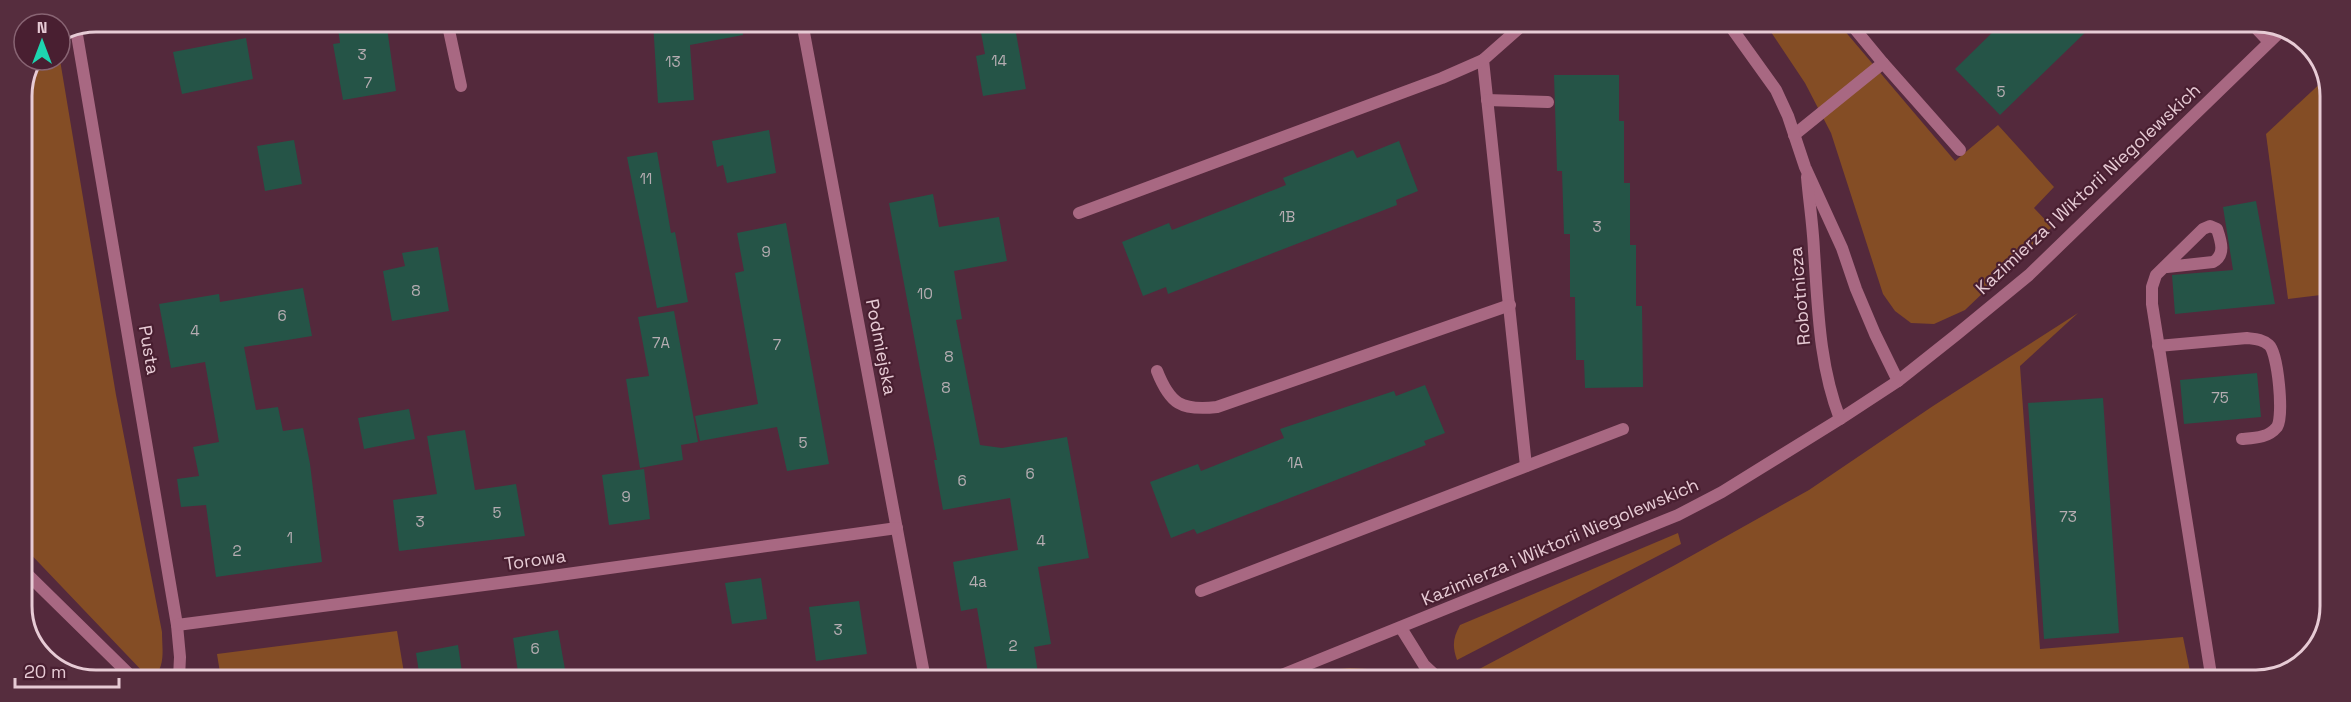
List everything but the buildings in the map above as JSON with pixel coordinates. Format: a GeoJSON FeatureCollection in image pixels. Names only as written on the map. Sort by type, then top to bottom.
{"type":"FeatureCollection","features":[{"type":"Feature","properties":{"kind":"street"},"geometry":{"type":"LineString","coordinates":[[449,32],[460,86]]}},
{"type":"Feature","properties":{"kind":"street","name":"Podmiejska"},"geometry":{"type":"LineString","coordinates":[[804,32],[923,670]]}},
{"type":"Feature","properties":{"kind":"street"},"geometry":{"type":"LineString","coordinates":[[1079,213],[1442,78],[1483,60],[1515,32]]}},
{"type":"Feature","properties":{"kind":"street","name":"Robotnicza"},"geometry":{"type":"LineString","coordinates":[[1734,32],[1776,90],[1875,334],[1898,381]]}},
{"type":"Feature","properties":{"kind":"street"},"geometry":{"type":"LineString","coordinates":[[1858,32],[1960,150]]}},
{"type":"Feature","properties":{"kind":"street"},"geometry":{"type":"LineString","coordinates":[[2260,32],[2269,42]]}},
{"type":"Feature","properties":{"kind":"street","name":"Pusta"},"geometry":{"type":"LineString","coordinates":[[77,35],[177,625],[179,670]]}},
{"type":"Feature","properties":{"kind":"street","name":"Kazimierza i Wiktorii Niegolewskich"},"geometry":{"type":"LineString","coordinates":[[1294,670],[1678,515],[1722,492],[1840,419],[1898,381],[2029,275],[2276,35]]}},
{"type":"Feature","properties":{"kind":"street"},"geometry":{"type":"LineString","coordinates":[[1483,60],[1526,466]]}},
{"type":"Feature","properties":{"kind":"street"},"geometry":{"type":"LineString","coordinates":[[1794,135],[1883,63]]}},
{"type":"Feature","properties":{"kind":"street"},"geometry":{"type":"LineString","coordinates":[[1487,100],[1548,102]]}},
{"type":"Feature","properties":{"kind":"street","name":"Robotnicza"},"geometry":{"type":"LineString","coordinates":[[1805,166],[1814,248],[1819,329],[1830,394],[1840,419]]}},
{"type":"Feature","properties":{"kind":"street"},"geometry":{"type":"LineString","coordinates":[[2167,267],[2213,262],[2219,259],[2222,253],[2217,229],[2210,226],[2203,229],[2167,267],[2156,275],[2152,287],[2158,346],[2210,670]]}},
{"type":"Feature","properties":{"kind":"street"},"geometry":{"type":"LineString","coordinates":[[1157,371],[1165,390],[1176,403],[1196,410],[1217,407],[1510,304]]}},
{"type":"Feature","properties":{"kind":"street"},"geometry":{"type":"LineString","coordinates":[[2158,346],[2247,338],[2260,339],[2270,346],[2276,356],[2281,414],[2278,425],[2272,432],[2261,437],[2242,439]]}},
{"type":"Feature","properties":{"kind":"street"},"geometry":{"type":"LineString","coordinates":[[1201,591],[1623,429]]}},
{"type":"Feature","properties":{"kind":"street","name":"Torowa"},"geometry":{"type":"LineString","coordinates":[[177,625],[897,528]]}},
{"type":"Feature","properties":{"kind":"street"},"geometry":{"type":"LineString","coordinates":[[32,579],[124,670]]}},
{"type":"Feature","properties":{"kind":"street"},"geometry":{"type":"LineString","coordinates":[[1401,628],[1430,670]]}},
{"type":"Feature","properties":{"kind":"shaded area"},"geometry":{"type":"Polygon","coordinates":[[[1771,32],[1846,32],[1955,161],[1998,125],[2054,187],[2034,208],[2052,227],[1965,310],[1934,324],[1911,323],[1895,311],[1883,294],[1831,133],[1805,83],[1771,32]]]}},
{"type":"Feature","properties":{"kind":"shaded area"},"geometry":{"type":"Polygon","coordinates":[[[36,72],[62,72],[116,395],[162,632],[162,663],[159,670],[141,670],[32,556],[32,95],[36,72]]]}},
{"type":"Feature","properties":{"kind":"shaded area"},"geometry":{"type":"Polygon","coordinates":[[[2318,85],[2319,295],[2288,299],[2266,134],[2318,85]]]}},
{"type":"Feature","properties":{"kind":"shaded area"},"geometry":{"type":"Polygon","coordinates":[[[2078,313],[2020,366],[2040,649],[2183,637],[2190,670],[1477,670],[1675,565],[1809,490],[1933,406],[2078,313]]]}},
{"type":"Feature","properties":{"kind":"shaded area"},"geometry":{"type":"Polygon","coordinates":[[[1678,533],[1681,544],[1457,660],[1454,642],[1460,625],[1678,533]]]}},
{"type":"Feature","properties":{"kind":"shaded area"},"geometry":{"type":"Polygon","coordinates":[[[397,631],[404,670],[220,670],[217,654],[397,631]]]}},
{"type":"Feature","properties":{"kind":"shaded area"},"geometry":{"type":"Polygon","coordinates":[[[1350,668],[1371,670],[1335,670],[1350,668]]]}}]}
